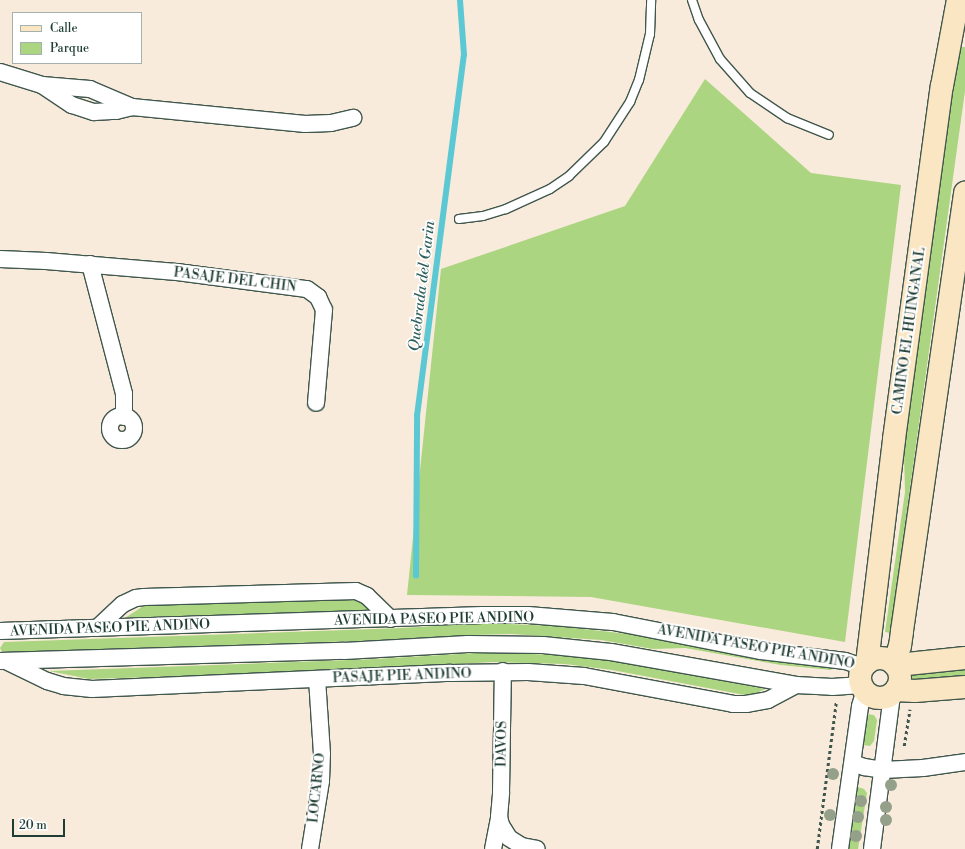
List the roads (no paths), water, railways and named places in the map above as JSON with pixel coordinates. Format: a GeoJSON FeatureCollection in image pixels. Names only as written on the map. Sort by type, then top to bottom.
{"type":"FeatureCollection","features":[{"type":"Feature","properties":{"kind":"street","name":"CAMINO EL HUINGANAL"},"geometry":{"type":"LineString","coordinates":[[840,849],[853,763],[895,431],[942,86],[959,26],[958,0]]}},
{"type":"Feature","properties":{"kind":"street"},"geometry":{"type":"LineString","coordinates":[[0,72],[42,85],[90,89],[132,107],[305,124],[331,122],[353,118]]}},
{"type":"Feature","properties":{"kind":"street"},"geometry":{"type":"LineString","coordinates":[[42,85],[72,104],[88,111],[109,112],[132,107]]}},
{"type":"Feature","properties":{"kind":"street"},"geometry":{"type":"LineString","coordinates":[[895,665],[902,631],[961,240],[965,192]]}},
{"type":"Feature","properties":{"kind":"street","name":"PASAJE DEL CHIN"},"geometry":{"type":"LineString","coordinates":[[0,259],[90,264],[301,287],[313,293],[322,304],[324,310],[316,404]]}},
{"type":"Feature","properties":{"kind":"street"},"geometry":{"type":"LineString","coordinates":[[90,264],[124,394],[124,417]]}},
{"type":"Feature","properties":{"kind":"street"},"geometry":{"type":"LineString","coordinates":[[97,628],[123,604],[136,598],[152,596],[356,591],[367,596],[392,619]]}},
{"type":"Feature","properties":{"kind":"street","name":"AVENIDA PASEO PIE ANDINO"},"geometry":{"type":"LineString","coordinates":[[0,631],[483,615],[528,615],[572,618],[619,624],[761,651],[845,661],[864,676]]}},
{"type":"Feature","properties":{"kind":"street","name":"AVENIDA PASEO PIE ANDINO"},"geometry":{"type":"LineString","coordinates":[[3,661],[344,651],[468,644],[543,645],[611,652],[796,685],[832,687],[864,676]]}},
{"type":"Feature","properties":{"kind":"street"},"geometry":{"type":"LineString","coordinates":[[872,849],[894,692],[900,676],[895,665],[884,658],[878,658],[864,676],[877,698],[887,696],[894,692],[965,687]]}},
{"type":"Feature","properties":{"kind":"street"},"geometry":{"type":"LineString","coordinates":[[895,665],[965,658]]}},
{"type":"Feature","properties":{"kind":"street","name":"PASAJE PIE ANDINO"},"geometry":{"type":"LineString","coordinates":[[3,661],[47,681],[78,688],[503,671],[584,676],[740,704],[768,700],[796,685]]}},
{"type":"Feature","properties":{"kind":"street","name":"DAVOS"},"geometry":{"type":"LineString","coordinates":[[493,849],[499,817],[503,671]]}},
{"type":"Feature","properties":{"kind":"street","name":"LOCARNO"},"geometry":{"type":"LineString","coordinates":[[310,849],[321,781],[322,754],[317,679]]}},
{"type":"Feature","properties":{"kind":"street"},"geometry":{"type":"LineString","coordinates":[[853,763],[864,767],[883,770],[923,768],[965,762]]}},
{"type":"Feature","properties":{"kind":"street","name":"DAVOS"},"geometry":{"type":"LineString","coordinates":[[499,817],[501,825],[509,838],[523,848]]}},
{"type":"Feature","properties":{"kind":"lane"},"geometry":{"type":"LineString","coordinates":[[460,219],[483,216],[506,209],[543,193],[569,176],[604,142],[630,102],[639,80],[646,57],[650,34],[651,0]]}},
{"type":"Feature","properties":{"kind":"lane"},"geometry":{"type":"LineString","coordinates":[[692,0],[699,20],[720,59],[750,93],[787,118],[829,135]]}},
{"type":"Feature","properties":{"kind":"waterway","name":"Quebrada del Garin"},"geometry":{"type":"LineString","coordinates":[[416,576],[417,416],[464,55],[460,0]]}}]}
